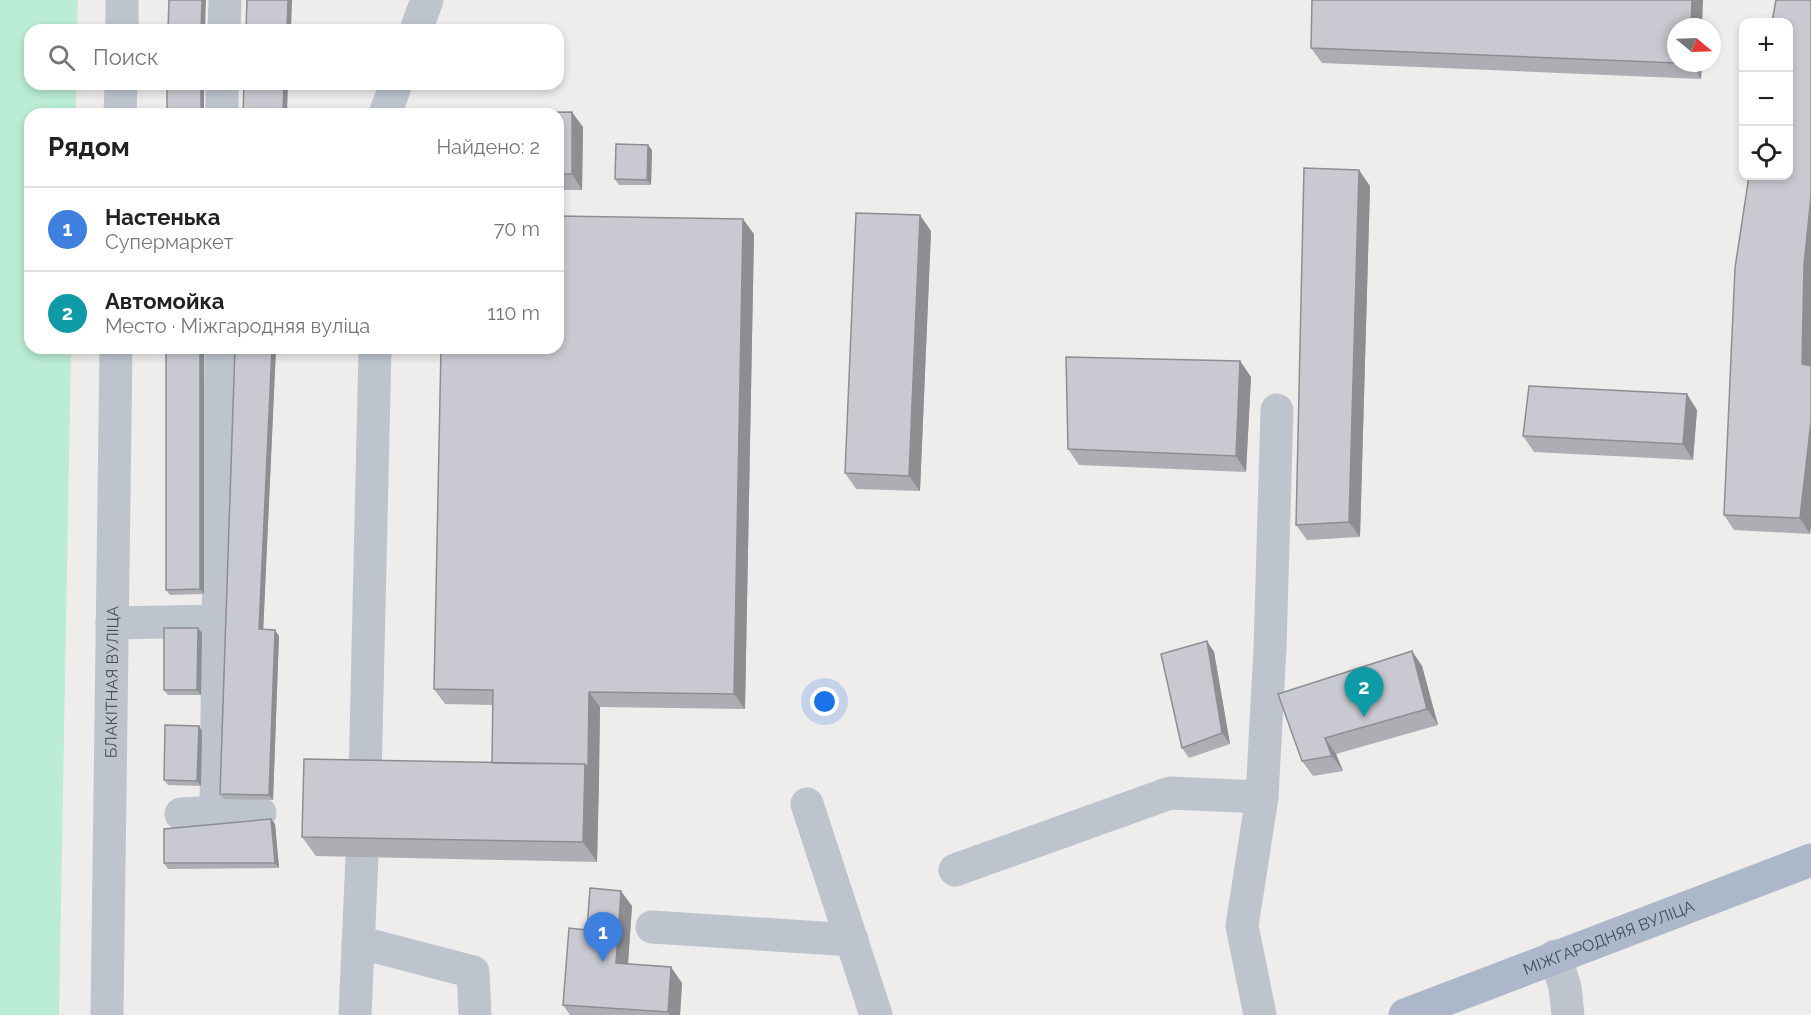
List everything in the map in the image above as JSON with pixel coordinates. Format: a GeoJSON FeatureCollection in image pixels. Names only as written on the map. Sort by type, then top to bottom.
{"type":"FeatureCollection","features":[{"type":"Feature","properties":{"kind":"main road","name":"МІЖГАРОДНЯЯ ВУЛІЦА"},"geometry":{"type":"LineString","coordinates":[[1406,1015],[1555,956],[1811,860]]}},
{"type":"Feature","properties":{"kind":"street"},"geometry":{"type":"LineString","coordinates":[[122,0],[122,24]]}},
{"type":"Feature","properties":{"kind":"street"},"geometry":{"type":"LineString","coordinates":[[224,24],[225,0]]}},
{"type":"Feature","properties":{"kind":"street"},"geometry":{"type":"LineString","coordinates":[[418,24],[427,0]]}},
{"type":"Feature","properties":{"kind":"street"},"geometry":{"type":"LineString","coordinates":[[120,108],[121,90]]}},
{"type":"Feature","properties":{"kind":"street"},"geometry":{"type":"LineString","coordinates":[[222,90],[222,108]]}},
{"type":"Feature","properties":{"kind":"street"},"geometry":{"type":"LineString","coordinates":[[387,108],[394,90]]}},
{"type":"Feature","properties":{"kind":"street","name":"БЛАКІТНАЯ ВУЛІЦА"},"geometry":{"type":"LineString","coordinates":[[107,1015],[116,354]]}},
{"type":"Feature","properties":{"kind":"street"},"geometry":{"type":"LineString","coordinates":[[216,812],[221,354]]}},
{"type":"Feature","properties":{"kind":"street"},"geometry":{"type":"LineString","coordinates":[[365,780],[375,354]]}},
{"type":"Feature","properties":{"kind":"street"},"geometry":{"type":"LineString","coordinates":[[1260,1015],[1242,926],[1262,797],[1270,648],[1277,410]]}},
{"type":"Feature","properties":{"kind":"street"},"geometry":{"type":"LineString","coordinates":[[112,623],[219,621]]}},
{"type":"Feature","properties":{"kind":"street"},"geometry":{"type":"LineString","coordinates":[[955,870],[1170,793],[1262,797]]}},
{"type":"Feature","properties":{"kind":"street"},"geometry":{"type":"LineString","coordinates":[[807,804],[876,1015]]}},
{"type":"Feature","properties":{"kind":"street"},"geometry":{"type":"LineString","coordinates":[[181,814],[260,813]]}},
{"type":"Feature","properties":{"kind":"street"},"geometry":{"type":"LineString","coordinates":[[355,1015],[362,857]]}},
{"type":"Feature","properties":{"kind":"street"},"geometry":{"type":"LineString","coordinates":[[652,927],[852,940]]}},
{"type":"Feature","properties":{"kind":"street"},"geometry":{"type":"LineString","coordinates":[[358,942],[473,972],[475,1015]]}},
{"type":"Feature","properties":{"kind":"street"},"geometry":{"type":"LineString","coordinates":[[1555,956],[1565,987],[1568,1015]]}},
{"type":"Feature","properties":{"kind":"green space"},"geometry":{"type":"Polygon","coordinates":[[[0,0],[78,0],[77,24],[24,24],[24,90],[76,90],[76,108],[24,108],[24,354],[71,354],[59,1015],[0,1015],[0,0]]]}},
{"type":"Feature","properties":{"kind":"building"},"geometry":{"type":"Polygon","coordinates":[[[169,0],[202,0],[201,24],[168,24],[169,0]]]}},
{"type":"Feature","properties":{"kind":"building"},"geometry":{"type":"Polygon","coordinates":[[[247,0],[288,0],[287,24],[246,24],[247,0]]]}},
{"type":"Feature","properties":{"kind":"building"},"geometry":{"type":"Polygon","coordinates":[[[1312,0],[1692,0],[1691,18],[1667,18],[1667,63],[1311,48],[1312,0]]]}},
{"type":"Feature","properties":{"kind":"building"},"geometry":{"type":"Polygon","coordinates":[[[1776,0],[1811,0],[1811,196],[1804,265],[1802,364],[1811,366],[1811,421],[1800,518],[1724,515],[1735,268],[1748,180],[1793,180],[1793,18],[1773,18],[1776,0]]]}},
{"type":"Feature","properties":{"kind":"building"},"geometry":{"type":"Polygon","coordinates":[[[167,90],[201,90],[201,108],[167,108],[167,90]]]}},
{"type":"Feature","properties":{"kind":"building"},"geometry":{"type":"Polygon","coordinates":[[[244,90],[284,90],[283,108],[243,108],[244,90]]]}},
{"type":"Feature","properties":{"kind":"building"},"geometry":{"type":"Polygon","coordinates":[[[564,112],[572,112],[572,174],[564,174],[564,112]]]}},
{"type":"Feature","properties":{"kind":"building"},"geometry":{"type":"Polygon","coordinates":[[[616,144],[648,145],[647,180],[615,179],[616,144]]]}},
{"type":"Feature","properties":{"kind":"building"},"geometry":{"type":"Polygon","coordinates":[[[1304,168],[1359,170],[1349,522],[1296,525],[1304,168]]]}},
{"type":"Feature","properties":{"kind":"building"},"geometry":{"type":"Polygon","coordinates":[[[856,213],[920,215],[909,476],[845,473],[856,213]]]}},
{"type":"Feature","properties":{"kind":"building"},"geometry":{"type":"Polygon","coordinates":[[[564,216],[743,219],[734,694],[589,692],[588,768],[585,764],[492,763],[493,690],[434,689],[441,354],[564,354],[564,216]]]}},
{"type":"Feature","properties":{"kind":"building"},"geometry":{"type":"Polygon","coordinates":[[[166,354],[200,354],[200,589],[166,590],[166,354]]]}},
{"type":"Feature","properties":{"kind":"building"},"geometry":{"type":"Polygon","coordinates":[[[235,354],[272,354],[259,629],[275,630],[269,795],[220,794],[235,354]]]}},
{"type":"Feature","properties":{"kind":"building"},"geometry":{"type":"Polygon","coordinates":[[[1066,357],[1240,361],[1236,456],[1068,449],[1066,357]]]}},
{"type":"Feature","properties":{"kind":"building"},"geometry":{"type":"Polygon","coordinates":[[[1529,386],[1687,394],[1683,444],[1523,436],[1529,386]]]}},
{"type":"Feature","properties":{"kind":"building"},"geometry":{"type":"Polygon","coordinates":[[[164,628],[198,628],[197,690],[164,690],[164,628]]]}},
{"type":"Feature","properties":{"kind":"building"},"geometry":{"type":"Polygon","coordinates":[[[1207,641],[1222,733],[1182,748],[1161,654],[1207,641]]]}},
{"type":"Feature","properties":{"kind":"building"},"geometry":{"type":"Polygon","coordinates":[[[1412,651],[1427,709],[1325,738],[1332,756],[1302,761],[1278,694],[1412,651]]]}},
{"type":"Feature","properties":{"kind":"building"},"geometry":{"type":"Polygon","coordinates":[[[165,725],[199,726],[197,781],[164,780],[165,725]]]}},
{"type":"Feature","properties":{"kind":"building"},"geometry":{"type":"Polygon","coordinates":[[[304,759],[585,764],[583,842],[302,837],[304,759]]]}},
{"type":"Feature","properties":{"kind":"building"},"geometry":{"type":"Polygon","coordinates":[[[271,819],[275,863],[164,863],[164,829],[271,819]]]}},
{"type":"Feature","properties":{"kind":"building"},"geometry":{"type":"Polygon","coordinates":[[[590,888],[621,891],[616,963],[671,967],[668,1012],[563,1005],[569,928],[587,930],[590,888]]]}},
{"type":"Feature","properties":{"kind":"place","name":"Автомойка"},"geometry":{"type":"Point","coordinates":[1364,717]}},
{"type":"Feature","properties":{"kind":"place","name":"Настенька"},"geometry":{"type":"Point","coordinates":[603,962]}}]}
